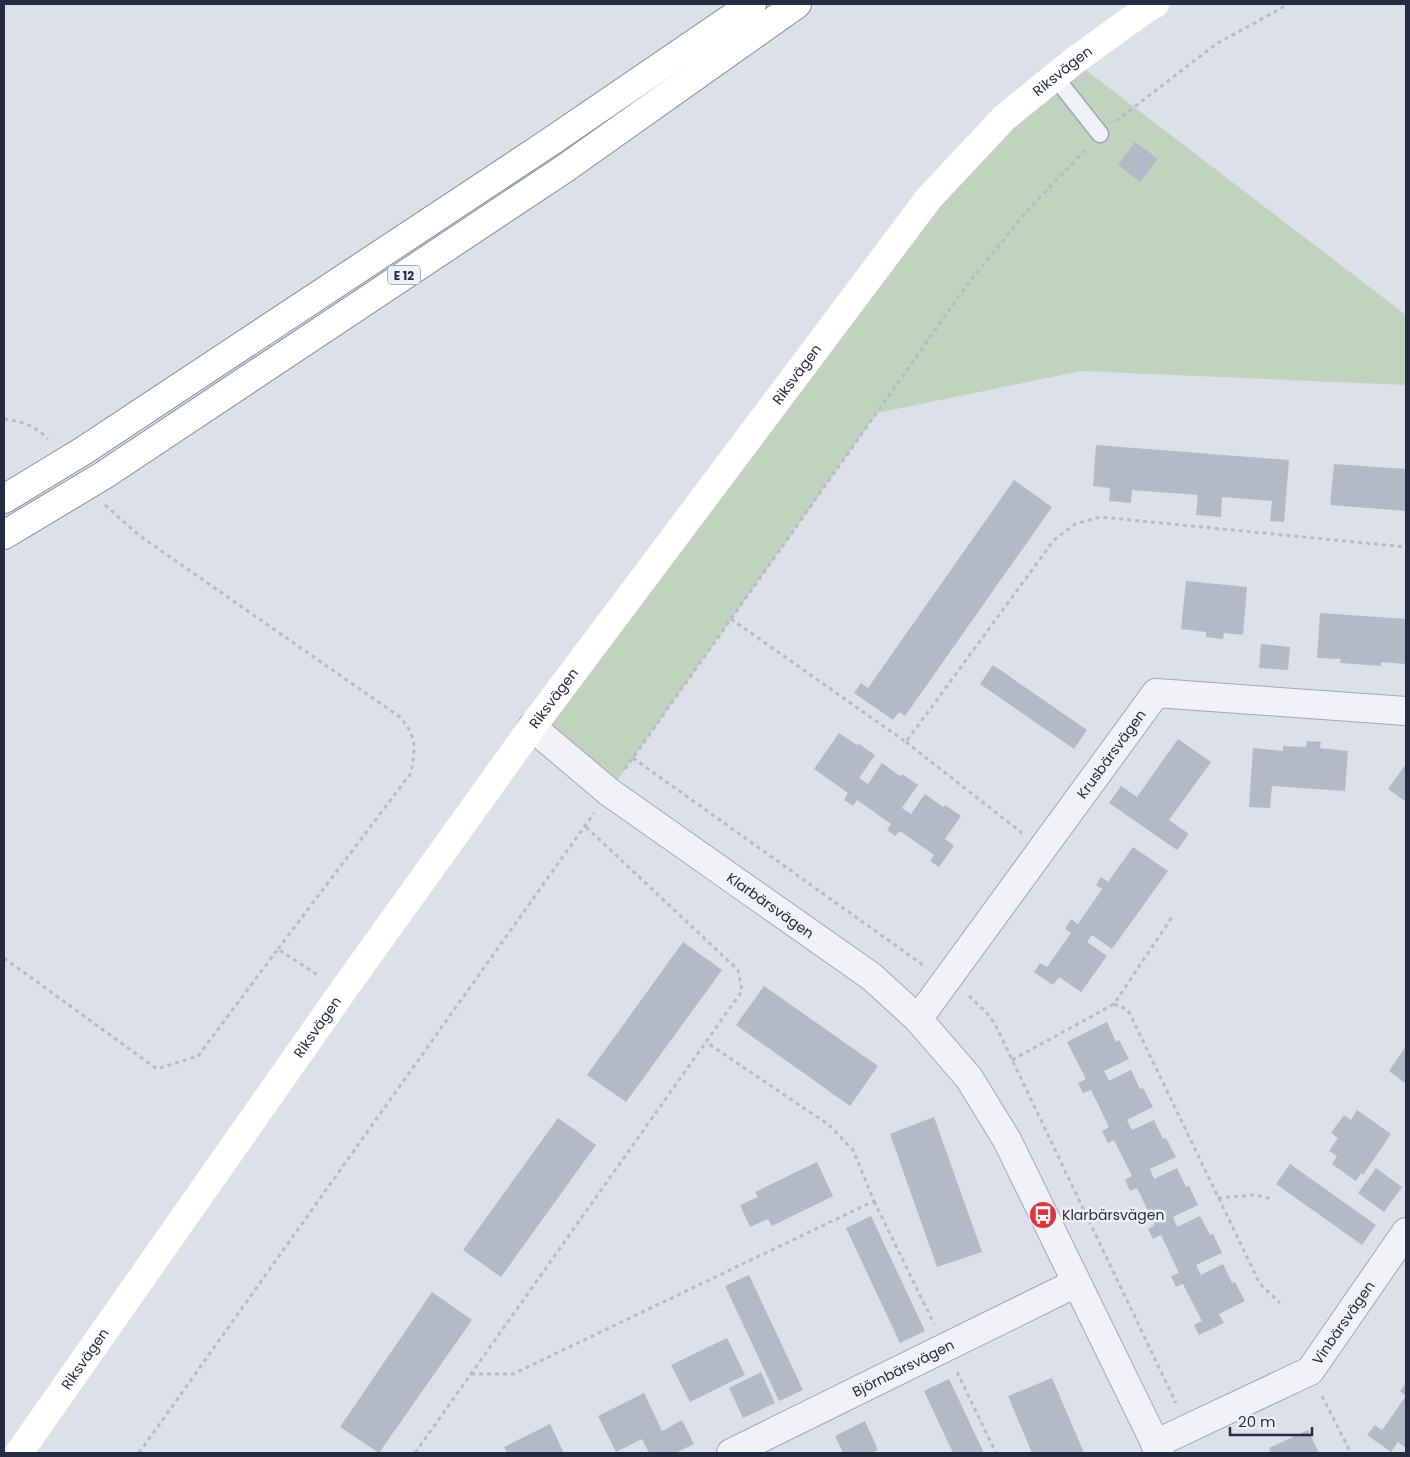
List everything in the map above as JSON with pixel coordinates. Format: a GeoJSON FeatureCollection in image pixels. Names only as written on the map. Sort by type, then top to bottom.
{"type":"FeatureCollection","features":[{"type":"Feature","properties":{"kind":"main road","name":"E 12"},"geometry":{"type":"LineString","coordinates":[[4,499],[83,451],[150,407],[547,144],[752,4]]}},
{"type":"Feature","properties":{"kind":"main road","name":"E 12"},"geometry":{"type":"LineString","coordinates":[[4,535],[104,474],[564,169],[797,4]]}},
{"type":"Feature","properties":{"kind":"main road","name":"Riksvägen"},"geometry":{"type":"LineString","coordinates":[[19,1453],[342,992],[532,727],[929,198],[1004,118],[1114,32],[1155,4]]}},
{"type":"Feature","properties":{"kind":"street","name":"Krusbärsvägen"},"geometry":{"type":"LineString","coordinates":[[918,1019],[1156,693],[1406,711]]}},
{"type":"Feature","properties":{"kind":"street","name":"Klarbärsvägen"},"geometry":{"type":"LineString","coordinates":[[532,727],[609,792],[872,977],[918,1019],[970,1078],[1007,1140],[1158,1449]]}},
{"type":"Feature","properties":{"kind":"street","name":"Vinbärsvägen"},"geometry":{"type":"LineString","coordinates":[[1158,1449],[1310,1371],[1406,1232]]}},
{"type":"Feature","properties":{"kind":"street","name":"Björnbärsvägen"},"geometry":{"type":"LineString","coordinates":[[731,1453],[1076,1283]]}},
{"type":"Feature","properties":{"kind":"lane"},"geometry":{"type":"LineString","coordinates":[[1055,77],[1100,134]]}},
{"type":"Feature","properties":{"kind":"path"},"geometry":{"type":"LineString","coordinates":[[1100,134],[1216,44],[1289,4]]}},
{"type":"Feature","properties":{"kind":"path"},"geometry":{"type":"LineString","coordinates":[[4,419],[19,420],[41,432],[51,442]]}},
{"type":"Feature","properties":{"kind":"path"},"geometry":{"type":"LineString","coordinates":[[4,958],[158,1069],[198,1056],[411,773],[415,746],[409,728],[400,717],[140,536],[103,503]]}},
{"type":"Feature","properties":{"kind":"path"},"geometry":{"type":"LineString","coordinates":[[906,742],[1054,540],[1075,524],[1100,517],[1406,546]]}},
{"type":"Feature","properties":{"kind":"path"},"geometry":{"type":"LineString","coordinates":[[731,619],[906,742],[1042,849]]}},
{"type":"Feature","properties":{"kind":"path"},"geometry":{"type":"LineString","coordinates":[[415,1453],[742,991],[738,970],[585,826]]}},
{"type":"Feature","properties":{"kind":"path"},"geometry":{"type":"LineString","coordinates":[[1012,1060],[1114,1004],[1172,918]]}},
{"type":"Feature","properties":{"kind":"path"},"geometry":{"type":"LineString","coordinates":[[278,950],[342,992]]}},
{"type":"Feature","properties":{"kind":"path"},"geometry":{"type":"LineString","coordinates":[[1114,1004],[1128,1010],[1260,1284],[1280,1303]]}},
{"type":"Feature","properties":{"kind":"path"},"geometry":{"type":"LineString","coordinates":[[706,1042],[829,1125],[853,1150],[874,1201],[996,1453]]}},
{"type":"Feature","properties":{"kind":"path"},"geometry":{"type":"LineString","coordinates":[[1218,1198],[1254,1195],[1273,1199]]}},
{"type":"Feature","properties":{"kind":"path"},"geometry":{"type":"LineString","coordinates":[[471,1374],[513,1374],[874,1201]]}},
{"type":"Feature","properties":{"kind":"path"},"geometry":{"type":"LineString","coordinates":[[1310,1371],[1351,1453]]}},
{"type":"Feature","properties":{"kind":"green space"},"geometry":{"type":"Polygon","coordinates":[[[1074,61],[1406,315],[1406,385],[1081,371],[877,413],[609,792],[532,727],[929,198],[1074,61]]]}},
{"type":"Feature","properties":{"kind":"building"},"geometry":{"type":"Polygon","coordinates":[[[1135,142],[1158,159],[1140,182],[1118,165],[1135,142]]]}},
{"type":"Feature","properties":{"kind":"building"},"geometry":{"type":"Polygon","coordinates":[[[1096,445],[1289,460],[1284,522],[1270,521],[1272,501],[1222,497],[1221,517],[1196,515],[1198,495],[1132,490],[1131,503],[1109,501],[1110,488],[1093,486],[1096,445]]]}},
{"type":"Feature","properties":{"kind":"building"},"geometry":{"type":"Polygon","coordinates":[[[1334,464],[1406,469],[1406,511],[1330,505],[1334,464]]]}},
{"type":"Feature","properties":{"kind":"building"},"geometry":{"type":"Polygon","coordinates":[[[1014,480],[1052,507],[905,716],[899,712],[893,720],[854,693],[861,683],[868,688],[1014,480]]]}},
{"type":"Feature","properties":{"kind":"building"},"geometry":{"type":"Polygon","coordinates":[[[1186,581],[1247,587],[1243,635],[1224,633],[1223,639],[1206,637],[1206,632],[1181,629],[1186,581]]]}},
{"type":"Feature","properties":{"kind":"building"},"geometry":{"type":"Polygon","coordinates":[[[1320,613],[1406,619],[1406,664],[1381,662],[1381,666],[1340,663],[1341,659],[1317,658],[1320,613]]]}},
{"type":"Feature","properties":{"kind":"building"},"geometry":{"type":"Polygon","coordinates":[[[1261,644],[1290,647],[1288,670],[1259,668],[1261,644]]]}},
{"type":"Feature","properties":{"kind":"building"},"geometry":{"type":"Polygon","coordinates":[[[993,665],[1087,730],[1074,749],[980,684],[993,665]]]}},
{"type":"Feature","properties":{"kind":"building"},"geometry":{"type":"Polygon","coordinates":[[[839,733],[875,755],[859,778],[868,784],[882,763],[900,776],[902,774],[918,785],[902,808],[911,814],[925,794],[943,807],[945,805],[961,816],[945,839],[954,846],[939,867],[930,861],[934,855],[900,831],[895,836],[887,830],[891,824],[857,800],[853,806],[844,800],[848,793],[814,769],[839,733]]]}},
{"type":"Feature","properties":{"kind":"building"},"geometry":{"type":"Polygon","coordinates":[[[1178,739],[1211,762],[1169,820],[1189,834],[1177,850],[1109,803],[1121,786],[1137,797],[1178,739]]]}},
{"type":"Feature","properties":{"kind":"building"},"geometry":{"type":"Polygon","coordinates":[[[1307,741],[1321,742],[1320,748],[1348,751],[1345,791],[1272,786],[1270,808],[1249,807],[1253,748],[1283,751],[1283,746],[1306,747],[1307,741]]]}},
{"type":"Feature","properties":{"kind":"building"},"geometry":{"type":"Polygon","coordinates":[[[1406,764],[1406,802],[1388,789],[1406,764]]]}},
{"type":"Feature","properties":{"kind":"building"},"geometry":{"type":"Polygon","coordinates":[[[1133,847],[1168,871],[1112,949],[1092,935],[1087,942],[1107,956],[1081,992],[1059,977],[1053,985],[1034,972],[1040,963],[1047,967],[1071,933],[1065,929],[1071,919],[1078,924],[1102,889],[1096,885],[1101,877],[1108,882],[1133,847]]]}},
{"type":"Feature","properties":{"kind":"building"},"geometry":{"type":"Polygon","coordinates":[[[683,942],[722,970],[626,1102],[587,1075],[683,942]]]}},
{"type":"Feature","properties":{"kind":"building"},"geometry":{"type":"Polygon","coordinates":[[[764,986],[878,1066],[850,1106],[736,1025],[764,986]]]}},
{"type":"Feature","properties":{"kind":"building"},"geometry":{"type":"Polygon","coordinates":[[[1107,1022],[1116,1042],[1119,1040],[1129,1059],[1104,1071],[1109,1081],[1131,1070],[1140,1089],[1143,1088],[1153,1107],[1127,1120],[1132,1130],[1154,1120],[1163,1139],[1166,1138],[1176,1157],[1150,1169],[1154,1179],[1177,1168],[1186,1187],[1189,1186],[1198,1205],[1173,1217],[1177,1227],[1200,1216],[1210,1235],[1213,1234],[1222,1253],[1196,1265],[1201,1275],[1223,1264],[1232,1283],[1235,1282],[1245,1301],[1219,1314],[1224,1323],[1199,1335],[1194,1325],[1202,1321],[1183,1284],[1176,1287],[1171,1276],[1179,1273],[1161,1235],[1153,1239],[1148,1229],[1155,1225],[1137,1188],[1130,1191],[1125,1180],[1132,1176],[1114,1140],[1108,1143],[1102,1131],[1109,1127],[1091,1090],[1083,1093],[1078,1083],[1086,1079],[1067,1042],[1107,1022]]]}},
{"type":"Feature","properties":{"kind":"building"},"geometry":{"type":"Polygon","coordinates":[[[1406,1046],[1406,1084],[1389,1071],[1406,1046]]]}},
{"type":"Feature","properties":{"kind":"building"},"geometry":{"type":"Polygon","coordinates":[[[1357,1110],[1391,1134],[1363,1175],[1361,1173],[1356,1181],[1332,1164],[1337,1156],[1329,1151],[1338,1138],[1331,1133],[1344,1115],[1351,1120],[1357,1110]]]}},
{"type":"Feature","properties":{"kind":"building"},"geometry":{"type":"Polygon","coordinates":[[[934,1117],[982,1252],[937,1267],[890,1134],[934,1117]]]}},
{"type":"Feature","properties":{"kind":"building"},"geometry":{"type":"Polygon","coordinates":[[[558,1118],[596,1145],[501,1277],[463,1250],[558,1118]]]}},
{"type":"Feature","properties":{"kind":"building"},"geometry":{"type":"Polygon","coordinates":[[[817,1162],[833,1196],[772,1226],[768,1219],[750,1227],[740,1205],[758,1197],[755,1192],[817,1162]]]}},
{"type":"Feature","properties":{"kind":"building"},"geometry":{"type":"Polygon","coordinates":[[[1290,1164],[1376,1225],[1362,1245],[1276,1184],[1290,1164]]]}},
{"type":"Feature","properties":{"kind":"building"},"geometry":{"type":"Polygon","coordinates":[[[1376,1168],[1402,1187],[1384,1212],[1358,1193],[1376,1168]]]}},
{"type":"Feature","properties":{"kind":"building"},"geometry":{"type":"Polygon","coordinates":[[[871,1216],[925,1331],[900,1343],[846,1228],[871,1216]]]}},
{"type":"Feature","properties":{"kind":"building"},"geometry":{"type":"Polygon","coordinates":[[[749,1275],[803,1390],[779,1401],[725,1286],[749,1275]]]}},
{"type":"Feature","properties":{"kind":"building"},"geometry":{"type":"Polygon","coordinates":[[[432,1292],[472,1320],[379,1453],[340,1427],[432,1292]]]}},
{"type":"Feature","properties":{"kind":"building"},"geometry":{"type":"Polygon","coordinates":[[[727,1338],[745,1375],[690,1402],[671,1365],[727,1338]]]}},
{"type":"Feature","properties":{"kind":"building"},"geometry":{"type":"Polygon","coordinates":[[[761,1372],[775,1403],[743,1418],[729,1388],[761,1372]]]}},
{"type":"Feature","properties":{"kind":"building"},"geometry":{"type":"Polygon","coordinates":[[[1052,1378],[1084,1453],[1032,1453],[1008,1396],[1052,1378]]]}},
{"type":"Feature","properties":{"kind":"building"},"geometry":{"type":"Polygon","coordinates":[[[949,1379],[984,1453],[953,1453],[924,1391],[949,1379]]]}},
{"type":"Feature","properties":{"kind":"building"},"geometry":{"type":"Polygon","coordinates":[[[1406,1383],[1406,1396],[1400,1391],[1406,1383]]]}},
{"type":"Feature","properties":{"kind":"building"},"geometry":{"type":"Polygon","coordinates":[[[644,1393],[662,1431],[682,1420],[694,1444],[675,1453],[649,1453],[642,1439],[616,1452],[598,1416],[644,1393]]]}},
{"type":"Feature","properties":{"kind":"building"},"geometry":{"type":"Polygon","coordinates":[[[1406,1396],[1406,1448],[1398,1442],[1391,1452],[1367,1435],[1375,1425],[1382,1430],[1406,1396]]]}},
{"type":"Feature","properties":{"kind":"building"},"geometry":{"type":"Polygon","coordinates":[[[865,1421],[878,1450],[871,1453],[843,1453],[835,1436],[865,1421]]]}},
{"type":"Feature","properties":{"kind":"building"},"geometry":{"type":"Polygon","coordinates":[[[550,1424],[564,1453],[507,1453],[504,1447],[550,1424]]]}},
{"type":"Feature","properties":{"kind":"building"},"geometry":{"type":"Polygon","coordinates":[[[1308,1430],[1319,1453],[1271,1453],[1269,1448],[1308,1430]]]}},
{"type":"Feature","properties":{"kind":"place","name":"Klarbärsvägen"},"geometry":{"type":"Point","coordinates":[1043,1215]}}]}
